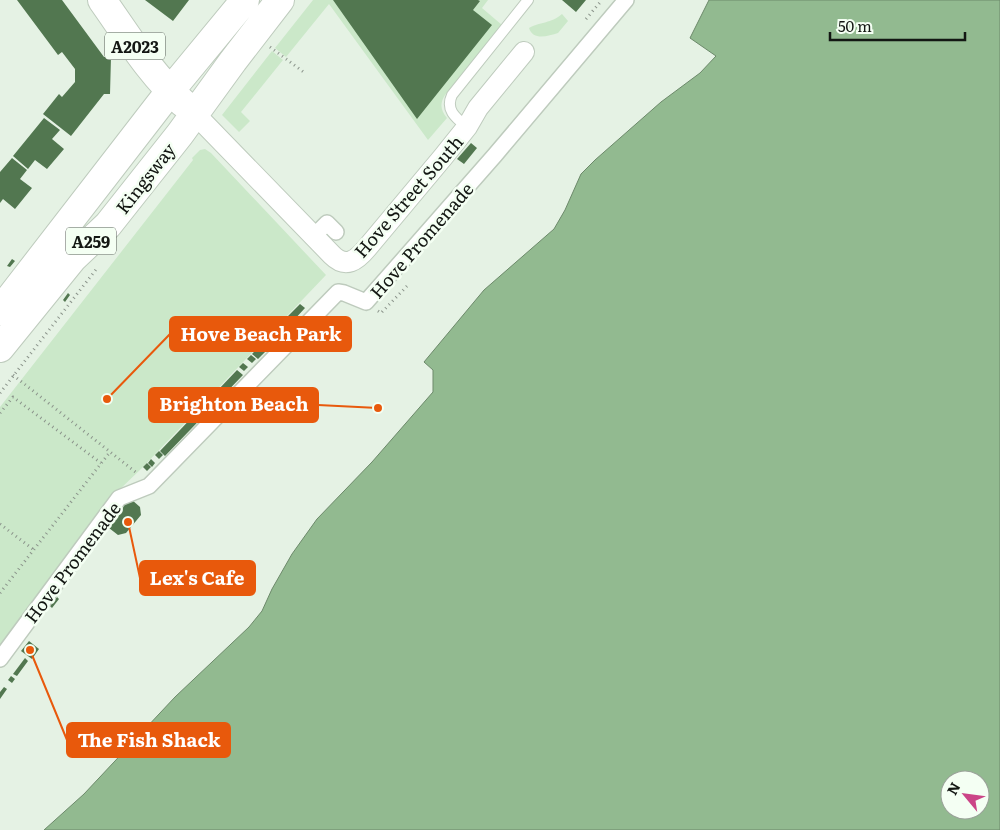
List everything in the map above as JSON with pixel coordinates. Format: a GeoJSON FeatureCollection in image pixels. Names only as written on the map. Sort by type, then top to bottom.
{"type":"FeatureCollection","features":[{"type":"Feature","properties":{"kind":"main road","name":"A2023"},"geometry":{"type":"LineString","coordinates":[[102,0],[140,54],[170,91],[195,114]]}},
{"type":"Feature","properties":{"kind":"main road","name":"Kingsway"},"geometry":{"type":"LineString","coordinates":[[0,311],[170,91],[244,0]]}},
{"type":"Feature","properties":{"kind":"main road","name":"Kingsway"},"geometry":{"type":"LineString","coordinates":[[0,348],[73,258],[108,225],[195,114],[280,0]]}},
{"type":"Feature","properties":{"kind":"street","name":"Hove Promenade"},"geometry":{"type":"LineString","coordinates":[[0,659],[120,498],[149,486],[338,292],[344,292],[366,302],[496,155],[626,0]]}},
{"type":"Feature","properties":{"kind":"street","name":"Hove Street South"},"geometry":{"type":"LineString","coordinates":[[195,114],[338,260],[350,262],[359,257],[467,127],[478,108],[524,52]]}},
{"type":"Feature","properties":{"kind":"street"},"geometry":{"type":"LineString","coordinates":[[314,236],[327,223],[336,232]]}},
{"type":"Feature","properties":{"kind":"lane"},"geometry":{"type":"LineString","coordinates":[[467,127],[452,114],[450,99],[528,0]]}},
{"type":"Feature","properties":{"kind":"path"},"geometry":{"type":"LineString","coordinates":[[270,46],[305,74]]}},
{"type":"Feature","properties":{"kind":"path"},"geometry":{"type":"LineString","coordinates":[[381,313],[409,284]]}},
{"type":"Feature","properties":{"kind":"path"},"geometry":{"type":"LineString","coordinates":[[13,376],[137,473],[149,486]]}},
{"type":"Feature","properties":{"kind":"path"},"geometry":{"type":"LineString","coordinates":[[0,413],[13,397],[101,463]]}},
{"type":"Feature","properties":{"kind":"path"},"geometry":{"type":"LineString","coordinates":[[0,593],[110,452]]}},
{"type":"Feature","properties":{"kind":"path"},"geometry":{"type":"LineString","coordinates":[[0,524],[34,550]]}},
{"type":"Feature","properties":{"kind":"shaded area"},"geometry":{"type":"Polygon","coordinates":[[[313,0],[488,0],[482,8],[502,25],[445,95],[442,106],[447,118],[428,140],[329,4],[286,57],[275,48],[313,0]]]}},
{"type":"Feature","properties":{"kind":"shaded area"},"geometry":{"type":"Polygon","coordinates":[[[709,0],[1000,0],[1000,830],[44,830],[84,794],[175,697],[249,627],[262,611],[292,554],[317,519],[372,462],[433,392],[433,370],[424,362],[484,290],[554,229],[565,210],[581,174],[661,102],[700,73],[716,56],[690,38],[709,0]]]}},
{"type":"Feature","properties":{"kind":"shaded area"},"geometry":{"type":"Polygon","coordinates":[[[562,14],[568,21],[558,33],[537,36],[529,28],[554,19],[562,14]]]}},
{"type":"Feature","properties":{"kind":"shaded area"},"geometry":{"type":"Polygon","coordinates":[[[272,51],[283,60],[241,112],[250,121],[239,132],[222,115],[272,51]]]}},
{"type":"Feature","properties":{"kind":"shaded area"},"geometry":{"type":"Polygon","coordinates":[[[205,149],[211,153],[326,275],[117,492],[0,648],[0,407],[193,160],[192,158],[200,150],[205,149]]]}},
{"type":"Feature","properties":{"kind":"building"},"geometry":{"type":"Polygon","coordinates":[[[17,0],[62,0],[104,57],[111,57],[110,94],[104,94],[71,136],[43,114],[59,94],[62,97],[75,82],[75,69],[62,52],[58,55],[17,0]]]}},
{"type":"Feature","properties":{"kind":"building"},"geometry":{"type":"Polygon","coordinates":[[[145,0],[189,0],[173,21],[145,0]]]}},
{"type":"Feature","properties":{"kind":"building"},"geometry":{"type":"Polygon","coordinates":[[[333,0],[478,0],[480,1],[473,10],[492,25],[417,119],[333,0]]]}},
{"type":"Feature","properties":{"kind":"building"},"geometry":{"type":"Polygon","coordinates":[[[562,0],[586,0],[576,12],[562,0]]]}},
{"type":"Feature","properties":{"kind":"building"},"geometry":{"type":"Polygon","coordinates":[[[44,118],[60,130],[52,139],[64,149],[47,169],[35,160],[28,169],[13,156],[44,118]]]}},
{"type":"Feature","properties":{"kind":"building"},"geometry":{"type":"Polygon","coordinates":[[[471,143],[477,148],[464,164],[457,159],[471,143]]]}},
{"type":"Feature","properties":{"kind":"building"},"geometry":{"type":"Polygon","coordinates":[[[12,158],[27,170],[20,179],[32,188],[15,209],[3,199],[0,203],[0,172],[12,158]]]}},
{"type":"Feature","properties":{"kind":"building"},"geometry":{"type":"Polygon","coordinates":[[[12,259],[15,261],[10,267],[7,266],[12,259]]]}},
{"type":"Feature","properties":{"kind":"building"},"geometry":{"type":"Polygon","coordinates":[[[68,293],[70,295],[65,302],[63,300],[68,293]]]}},
{"type":"Feature","properties":{"kind":"building"},"geometry":{"type":"Polygon","coordinates":[[[300,304],[305,308],[293,321],[288,316],[300,304]]]}},
{"type":"Feature","properties":{"kind":"building"},"geometry":{"type":"Polygon","coordinates":[[[266,339],[270,343],[266,348],[267,350],[258,359],[252,354],[266,339]]]}},
{"type":"Feature","properties":{"kind":"building"},"geometry":{"type":"Polygon","coordinates":[[[251,355],[256,359],[252,363],[247,359],[251,355]]]}},
{"type":"Feature","properties":{"kind":"building"},"geometry":{"type":"Polygon","coordinates":[[[243,363],[248,367],[244,371],[239,367],[243,363]]]}},
{"type":"Feature","properties":{"kind":"building"},"geometry":{"type":"Polygon","coordinates":[[[237,370],[243,375],[165,456],[160,451],[237,370]]]}},
{"type":"Feature","properties":{"kind":"building"},"geometry":{"type":"Polygon","coordinates":[[[159,451],[163,455],[159,459],[155,455],[159,451]]]}},
{"type":"Feature","properties":{"kind":"building"},"geometry":{"type":"Polygon","coordinates":[[[151,459],[155,463],[152,467],[148,463],[151,459]]]}},
{"type":"Feature","properties":{"kind":"building"},"geometry":{"type":"Polygon","coordinates":[[[147,463],[151,467],[147,471],[143,467],[147,463]]]}},
{"type":"Feature","properties":{"kind":"building"},"geometry":{"type":"Polygon","coordinates":[[[132,500],[140,507],[141,515],[126,533],[118,535],[109,528],[108,520],[123,501],[132,500]]]}},
{"type":"Feature","properties":{"kind":"building"},"geometry":{"type":"Polygon","coordinates":[[[57,597],[59,599],[52,608],[50,606],[57,597]]]}},
{"type":"Feature","properties":{"kind":"building"},"geometry":{"type":"Polygon","coordinates":[[[29,641],[39,649],[32,659],[21,651],[29,641]]]}},
{"type":"Feature","properties":{"kind":"building"},"geometry":{"type":"Polygon","coordinates":[[[25,658],[28,661],[17,676],[13,674],[25,658]]]}},
{"type":"Feature","properties":{"kind":"building"},"geometry":{"type":"Polygon","coordinates":[[[11,676],[15,679],[12,683],[8,680],[11,676]]]}},
{"type":"Feature","properties":{"kind":"building"},"geometry":{"type":"Polygon","coordinates":[[[4,687],[7,689],[0,699],[0,692],[4,687]]]}},
{"type":"Feature","properties":{"kind":"place","name":"Hove Beach Park"},"geometry":{"type":"Point","coordinates":[107,399]}},
{"type":"Feature","properties":{"kind":"place","name":"Brighton Beach"},"geometry":{"type":"Point","coordinates":[378,408]}},
{"type":"Feature","properties":{"kind":"place","name":"Lex's Cafe"},"geometry":{"type":"Point","coordinates":[128,522]}},
{"type":"Feature","properties":{"kind":"place","name":"The Fish Shack"},"geometry":{"type":"Point","coordinates":[30,650]}}]}
